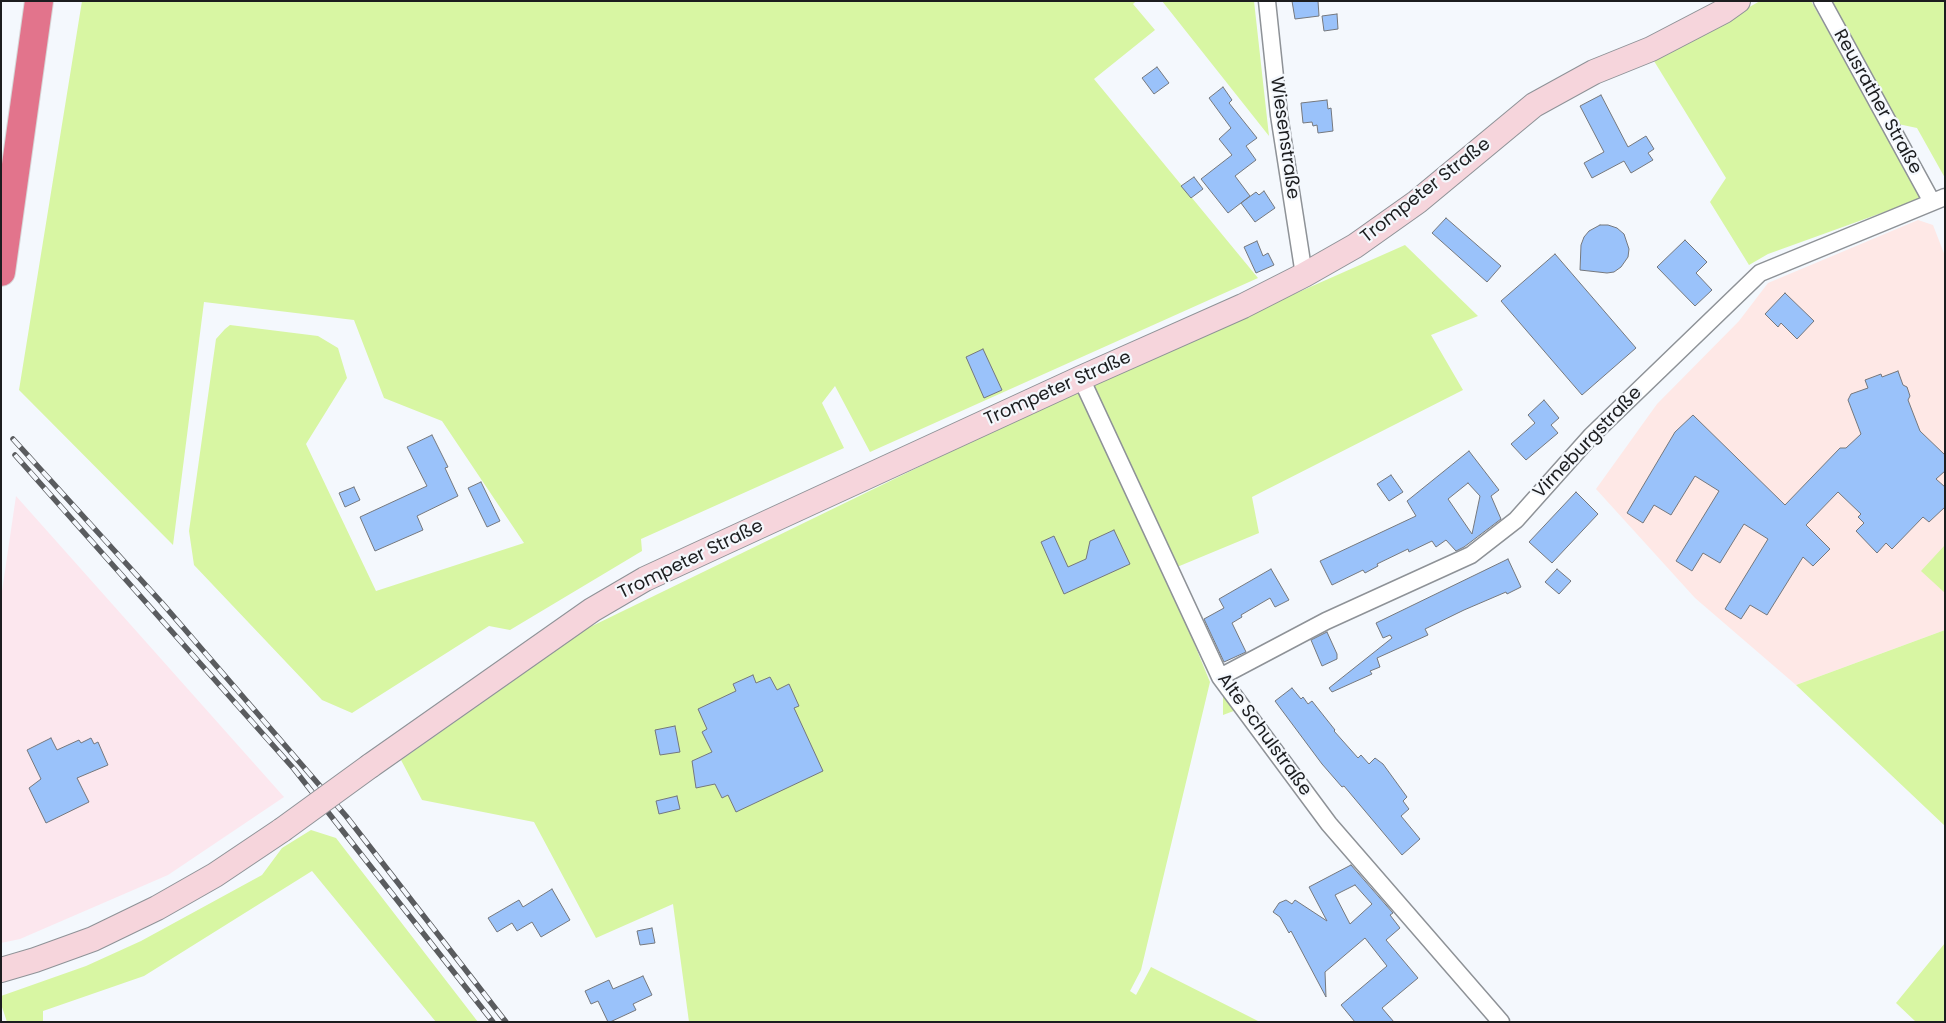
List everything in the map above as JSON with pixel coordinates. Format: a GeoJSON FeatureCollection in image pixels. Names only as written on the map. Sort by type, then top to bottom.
{"type":"FeatureCollection","features":[{"type":"Feature","properties":{"kind":"highway"},"geometry":{"type":"LineString","coordinates":[[1,272],[39,1]]}},
{"type":"Feature","properties":{"kind":"main road","name":"Trompeter Straße"},"geometry":{"type":"LineString","coordinates":[[1,970],[93,939],[157,908],[215,875],[282,830],[592,610],[645,580],[1081,378],[1243,306],[1304,275],[1355,246],[1417,202],[1534,105],[1594,72],[1651,49],[1724,11],[1738,1]]}},
{"type":"Feature","properties":{"kind":"street","name":"Wiesenstraße"},"geometry":{"type":"LineString","coordinates":[[1267,1],[1279,114],[1304,275]]}},
{"type":"Feature","properties":{"kind":"street","name":"Reusrather Straße"},"geometry":{"type":"LineString","coordinates":[[1822,1],[1938,199]]}},
{"type":"Feature","properties":{"kind":"street","name":"Virneburgstraße"},"geometry":{"type":"LineString","coordinates":[[1220,677],[1326,620],[1471,555],[1516,520],[1591,436],[1760,273],[1938,199]]}},
{"type":"Feature","properties":{"kind":"street","name":"Alte Schulstraße"},"geometry":{"type":"LineString","coordinates":[[1081,378],[1220,677],[1329,824],[1501,1022]]}},
{"type":"Feature","properties":{"kind":"shaded area"},"geometry":{"type":"Polygon","coordinates":[[[1918,220],[1933,225],[1945,256],[1945,630],[1796,685],[1695,598],[1596,489],[1657,404],[1739,321],[1768,283],[1918,220]]]}},
{"type":"Feature","properties":{"kind":"shaded area"},"geometry":{"type":"Polygon","coordinates":[[[16,496],[284,797],[168,875],[20,939],[1,943],[1,598],[16,496]]]}},
{"type":"Feature","properties":{"kind":"green space"},"geometry":{"type":"Polygon","coordinates":[[[82,1],[1136,1],[1133,4],[1155,30],[1094,79],[1258,278],[870,452],[835,386],[822,403],[844,448],[641,539],[642,551],[510,630],[489,626],[352,713],[322,700],[194,565],[189,531],[216,339],[225,329],[230,325],[318,336],[338,348],[347,378],[306,444],[376,591],[524,543],[442,421],[384,398],[354,320],[204,302],[173,545],[19,390],[82,1]]]}},
{"type":"Feature","properties":{"kind":"green space"},"geometry":{"type":"Polygon","coordinates":[[[1162,1],[1254,1],[1269,136],[1162,1]]]}},
{"type":"Feature","properties":{"kind":"green space"},"geometry":{"type":"Polygon","coordinates":[[[1760,1],[1811,1],[1923,198],[1768,254],[1749,265],[1710,202],[1726,178],[1654,61],[1760,1]]]}},
{"type":"Feature","properties":{"kind":"green space"},"geometry":{"type":"Polygon","coordinates":[[[1827,1],[1945,1],[1945,178],[1917,128],[1898,124],[1827,1]]]}},
{"type":"Feature","properties":{"kind":"green space"},"geometry":{"type":"Polygon","coordinates":[[[1405,245],[1478,316],[1431,335],[1463,390],[1252,497],[1259,533],[1165,572],[1210,682],[1141,970],[1130,991],[1136,995],[1151,967],[1260,1022],[689,1022],[673,904],[596,938],[534,822],[422,800],[401,760],[588,628],[1073,392],[1405,245]]]}},
{"type":"Feature","properties":{"kind":"green space"},"geometry":{"type":"Polygon","coordinates":[[[1945,545],[1945,593],[1921,571],[1945,545]]]}},
{"type":"Feature","properties":{"kind":"green space"},"geometry":{"type":"Polygon","coordinates":[[[1945,630],[1945,826],[1796,685],[1945,630]]]}},
{"type":"Feature","properties":{"kind":"green space"},"geometry":{"type":"Polygon","coordinates":[[[1229,694],[1239,709],[1223,715],[1223,697],[1229,694]]]}},
{"type":"Feature","properties":{"kind":"green space"},"geometry":{"type":"Polygon","coordinates":[[[311,830],[336,838],[478,1022],[436,1022],[312,871],[144,976],[43,1011],[43,1022],[7,1022],[1,1004],[1,996],[86,966],[141,941],[262,875],[282,848],[311,830]]]}},
{"type":"Feature","properties":{"kind":"green space"},"geometry":{"type":"Polygon","coordinates":[[[1945,943],[1945,1022],[1916,1022],[1896,1003],[1945,943]]]}},
{"type":"Feature","properties":{"kind":"building"},"geometry":{"type":"Polygon","coordinates":[[[1292,1],[1318,1],[1319,16],[1295,19],[1292,1]]]}},
{"type":"Feature","properties":{"kind":"building"},"geometry":{"type":"Polygon","coordinates":[[[1337,14],[1338,29],[1324,31],[1322,16],[1337,14]]]}},
{"type":"Feature","properties":{"kind":"building"},"geometry":{"type":"Polygon","coordinates":[[[1157,67],[1169,83],[1154,94],[1142,78],[1157,67]]]}},
{"type":"Feature","properties":{"kind":"building"},"geometry":{"type":"Polygon","coordinates":[[[1223,87],[1232,100],[1229,103],[1257,138],[1246,146],[1256,160],[1235,176],[1250,196],[1228,213],[1201,179],[1232,155],[1219,139],[1231,128],[1209,98],[1223,87]]]}},
{"type":"Feature","properties":{"kind":"building"},"geometry":{"type":"Polygon","coordinates":[[[1601,95],[1628,147],[1646,136],[1654,149],[1648,153],[1653,160],[1631,173],[1624,161],[1592,178],[1584,163],[1604,152],[1580,106],[1601,95]]]}},
{"type":"Feature","properties":{"kind":"building"},"geometry":{"type":"Polygon","coordinates":[[[1327,100],[1328,109],[1331,108],[1333,131],[1318,133],[1317,125],[1313,126],[1312,122],[1303,123],[1301,103],[1327,100]]]}},
{"type":"Feature","properties":{"kind":"building"},"geometry":{"type":"Polygon","coordinates":[[[1194,177],[1203,189],[1191,198],[1181,186],[1194,177]]]}},
{"type":"Feature","properties":{"kind":"building"},"geometry":{"type":"Polygon","coordinates":[[[1264,191],[1275,208],[1255,222],[1241,203],[1256,192],[1259,195],[1264,191]]]}},
{"type":"Feature","properties":{"kind":"building"},"geometry":{"type":"Polygon","coordinates":[[[1446,218],[1501,266],[1487,282],[1432,233],[1446,218]]]}},
{"type":"Feature","properties":{"kind":"building"},"geometry":{"type":"Polygon","coordinates":[[[1600,225],[1617,228],[1624,234],[1629,249],[1628,257],[1621,267],[1614,272],[1580,270],[1581,245],[1584,237],[1589,231],[1600,225]]]}},
{"type":"Feature","properties":{"kind":"building"},"geometry":{"type":"Polygon","coordinates":[[[1685,240],[1707,262],[1696,273],[1712,290],[1695,306],[1657,267],[1685,240]]]}},
{"type":"Feature","properties":{"kind":"building"},"geometry":{"type":"Polygon","coordinates":[[[1257,241],[1263,256],[1268,253],[1274,265],[1256,273],[1244,247],[1257,241]]]}},
{"type":"Feature","properties":{"kind":"building"},"geometry":{"type":"Polygon","coordinates":[[[1555,254],[1636,348],[1582,395],[1501,301],[1555,254]]]}},
{"type":"Feature","properties":{"kind":"building"},"geometry":{"type":"Polygon","coordinates":[[[1785,293],[1814,321],[1797,339],[1781,323],[1778,327],[1765,314],[1785,293]]]}},
{"type":"Feature","properties":{"kind":"building"},"geometry":{"type":"Polygon","coordinates":[[[983,349],[1002,390],[984,398],[966,357],[983,349]]]}},
{"type":"Feature","properties":{"kind":"building"},"geometry":{"type":"Polygon","coordinates":[[[1898,371],[1903,385],[1907,387],[1910,396],[1908,400],[1920,431],[1945,455],[1945,471],[1936,479],[1945,487],[1945,507],[1929,522],[1923,517],[1892,549],[1886,543],[1877,553],[1856,531],[1864,523],[1858,517],[1861,514],[1838,492],[1806,525],[1830,549],[1813,566],[1803,557],[1767,615],[1750,605],[1741,619],[1725,609],[1768,539],[1744,524],[1720,563],[1703,553],[1692,571],[1676,561],[1719,491],[1695,476],[1671,515],[1654,505],[1643,523],[1627,513],[1675,432],[1693,415],[1785,505],[1840,448],[1846,448],[1861,434],[1848,400],[1851,394],[1868,388],[1865,380],[1881,374],[1882,377],[1898,371]]]}},
{"type":"Feature","properties":{"kind":"building"},"geometry":{"type":"Polygon","coordinates":[[[1544,400],[1559,418],[1551,425],[1558,433],[1526,460],[1511,444],[1535,423],[1528,415],[1544,400]]]}},
{"type":"Feature","properties":{"kind":"building"},"geometry":{"type":"Polygon","coordinates":[[[432,435],[448,467],[445,468],[458,496],[417,516],[423,530],[375,551],[360,517],[427,486],[407,447],[432,435]]]}},
{"type":"Feature","properties":{"kind":"building"},"geometry":{"type":"Polygon","coordinates":[[[1469,451],[1499,490],[1491,496],[1501,519],[1456,551],[1446,540],[1436,547],[1432,541],[1409,552],[1408,549],[1377,564],[1378,566],[1365,573],[1363,570],[1332,585],[1320,561],[1416,516],[1407,501],[1469,451]],[[1468,483],[1448,499],[1472,534],[1480,496],[1468,483]]]}},
{"type":"Feature","properties":{"kind":"building"},"geometry":{"type":"Polygon","coordinates":[[[1391,475],[1403,492],[1389,501],[1377,484],[1391,475]]]}},
{"type":"Feature","properties":{"kind":"building"},"geometry":{"type":"Polygon","coordinates":[[[481,482],[500,521],[487,527],[468,488],[481,482]]]}},
{"type":"Feature","properties":{"kind":"building"},"geometry":{"type":"Polygon","coordinates":[[[354,487],[360,500],[345,507],[339,493],[354,487]]]}},
{"type":"Feature","properties":{"kind":"building"},"geometry":{"type":"Polygon","coordinates":[[[1576,492],[1598,514],[1552,563],[1529,542],[1576,492]]]}},
{"type":"Feature","properties":{"kind":"building"},"geometry":{"type":"Polygon","coordinates":[[[1114,530],[1130,564],[1064,594],[1041,542],[1054,536],[1068,567],[1086,559],[1090,541],[1114,530]]]}},
{"type":"Feature","properties":{"kind":"building"},"geometry":{"type":"Polygon","coordinates":[[[1508,559],[1521,587],[1464,610],[1425,629],[1428,635],[1377,658],[1380,667],[1370,671],[1372,674],[1332,692],[1329,688],[1392,638],[1390,635],[1383,638],[1376,623],[1508,559]]]}},
{"type":"Feature","properties":{"kind":"building"},"geometry":{"type":"Polygon","coordinates":[[[1271,569],[1289,600],[1275,607],[1270,598],[1241,615],[1242,617],[1232,623],[1246,652],[1224,662],[1204,619],[1224,608],[1219,599],[1271,569]]]}},
{"type":"Feature","properties":{"kind":"building"},"geometry":{"type":"Polygon","coordinates":[[[1557,569],[1571,581],[1559,594],[1545,582],[1557,569]]]}},
{"type":"Feature","properties":{"kind":"building"},"geometry":{"type":"Polygon","coordinates":[[[1327,632],[1337,654],[1337,659],[1322,666],[1311,640],[1327,632]]]}},
{"type":"Feature","properties":{"kind":"building"},"geometry":{"type":"Polygon","coordinates":[[[753,675],[756,683],[770,677],[777,690],[789,684],[799,706],[794,708],[823,771],[736,812],[728,795],[722,798],[715,784],[696,788],[692,761],[712,752],[702,732],[707,729],[698,709],[736,691],[733,684],[753,675]]]}},
{"type":"Feature","properties":{"kind":"building"},"geometry":{"type":"Polygon","coordinates":[[[1292,688],[1308,704],[1312,701],[1334,731],[1358,758],[1361,755],[1369,764],[1375,758],[1383,764],[1407,797],[1403,801],[1409,809],[1401,816],[1420,839],[1402,855],[1344,786],[1342,787],[1322,764],[1275,701],[1292,688]]]}},
{"type":"Feature","properties":{"kind":"building"},"geometry":{"type":"Polygon","coordinates":[[[675,726],[680,752],[660,755],[655,730],[675,726]]]}},
{"type":"Feature","properties":{"kind":"building"},"geometry":{"type":"Polygon","coordinates":[[[51,738],[57,750],[79,740],[81,743],[91,738],[94,744],[98,742],[108,765],[77,778],[89,802],[46,823],[29,788],[41,779],[27,750],[51,738]]]}},
{"type":"Feature","properties":{"kind":"building"},"geometry":{"type":"Polygon","coordinates":[[[677,796],[680,809],[659,814],[656,801],[677,796]]]}},
{"type":"Feature","properties":{"kind":"building"},"geometry":{"type":"Polygon","coordinates":[[[1351,865],[1393,913],[1390,915],[1400,928],[1386,940],[1418,978],[1382,1008],[1394,1022],[1355,1022],[1341,1005],[1387,966],[1365,938],[1325,972],[1326,997],[1291,931],[1289,933],[1280,917],[1273,912],[1279,903],[1286,900],[1292,904],[1295,900],[1327,921],[1309,887],[1351,865]],[[1355,885],[1335,895],[1350,924],[1372,904],[1355,885]]]}},
{"type":"Feature","properties":{"kind":"building"},"geometry":{"type":"Polygon","coordinates":[[[552,889],[570,920],[541,937],[532,922],[517,931],[512,923],[497,932],[488,918],[519,900],[523,907],[552,889]]]}},
{"type":"Feature","properties":{"kind":"building"},"geometry":{"type":"Polygon","coordinates":[[[652,928],[655,943],[640,945],[637,931],[652,928]]]}},
{"type":"Feature","properties":{"kind":"building"},"geometry":{"type":"Polygon","coordinates":[[[643,976],[652,995],[633,1004],[636,1010],[610,1022],[608,1022],[598,1001],[591,1004],[585,991],[609,980],[613,989],[643,976]]]}},
{"type":"Feature","properties":{"kind":"railway"},"geometry":{"type":"LineString","coordinates":[[13,439],[162,603],[346,816],[506,1022]]}},
{"type":"Feature","properties":{"kind":"railway"},"geometry":{"type":"LineString","coordinates":[[15,455],[294,769],[493,1022]]}}]}
